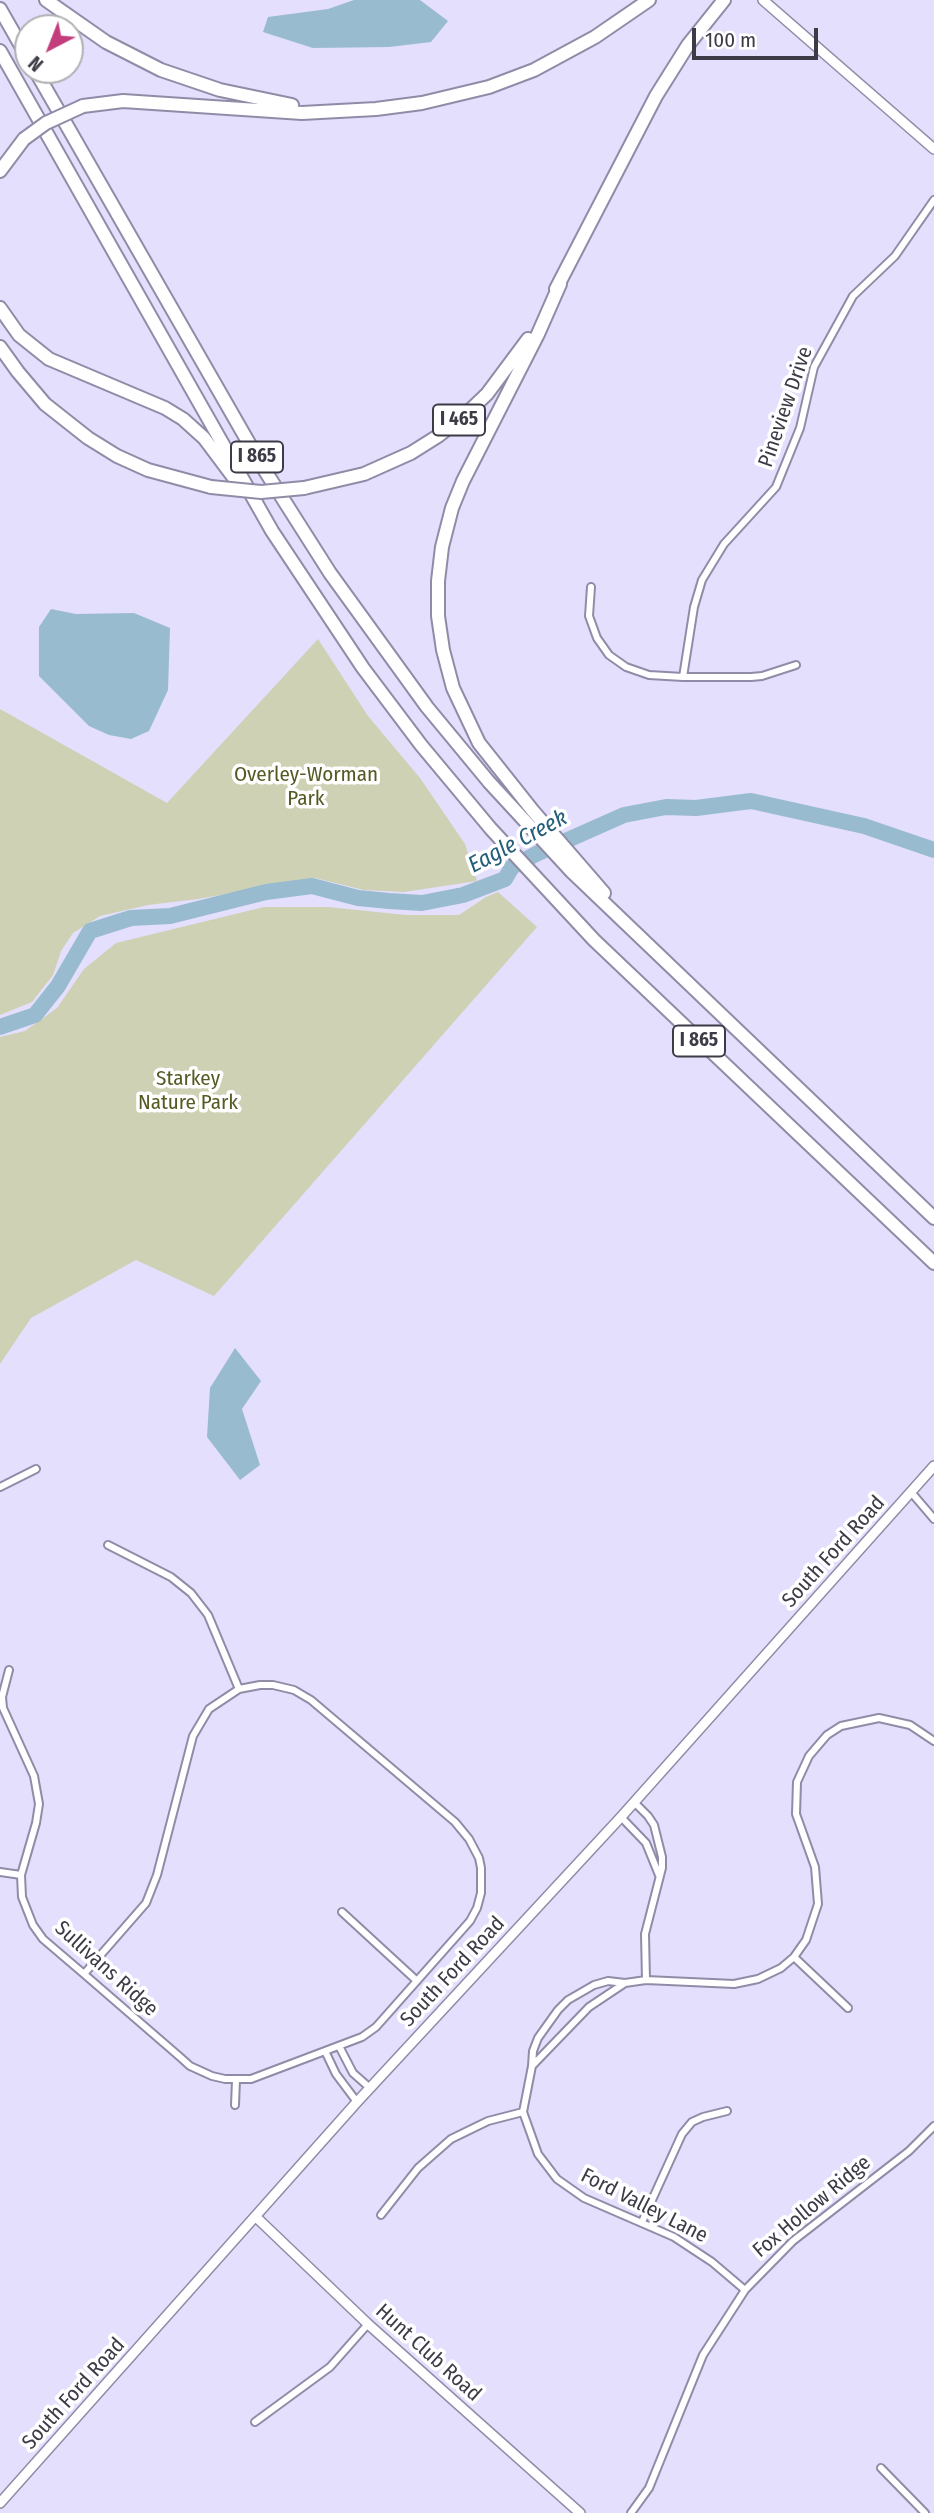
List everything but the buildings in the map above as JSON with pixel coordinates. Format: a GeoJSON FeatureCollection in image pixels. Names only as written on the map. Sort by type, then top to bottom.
{"type":"FeatureCollection","features":[{"type":"Feature","properties":{"kind":"highway"},"geometry":{"type":"LineString","coordinates":[[46,0],[106,42],[190,82],[250,98],[359,110]]}},
{"type":"Feature","properties":{"kind":"highway"},"geometry":{"type":"LineString","coordinates":[[0,171],[24,139],[46,122],[83,106],[123,101],[302,113],[400,107],[445,99],[512,79],[575,49],[649,0]]}},
{"type":"Feature","properties":{"kind":"highway","name":"I 465"},"geometry":{"type":"LineString","coordinates":[[0,347],[46,404],[95,443],[148,470],[211,487],[261,492],[304,488],[350,479],[377,468],[418,448],[454,424],[487,394],[514,360],[559,284],[656,96],[688,45],[724,0]]}},
{"type":"Feature","properties":{"kind":"highway"},"geometry":{"type":"LineString","coordinates":[[0,9],[14,34]]}},
{"type":"Feature","properties":{"kind":"highway","name":"I 865"},"geometry":{"type":"LineString","coordinates":[[0,51],[272,531],[385,697],[441,770],[568,913],[640,985],[934,1263]]}},
{"type":"Feature","properties":{"kind":"highway","name":"I 865"},"geometry":{"type":"LineString","coordinates":[[43,84],[255,454],[316,553],[375,638],[428,707],[520,817],[602,897],[646,945],[934,1219]]}},
{"type":"Feature","properties":{"kind":"highway"},"geometry":{"type":"LineString","coordinates":[[559,284],[538,334],[457,495],[445,533],[438,581],[440,633],[458,701],[479,743],[602,897]]}},
{"type":"Feature","properties":{"kind":"highway"},"geometry":{"type":"LineString","coordinates":[[0,308],[19,335],[49,359],[165,408],[192,427],[212,448],[272,531]]}},
{"type":"Feature","properties":{"kind":"main road"},"geometry":{"type":"LineString","coordinates":[[763,0],[934,149]]}},
{"type":"Feature","properties":{"kind":"main road","name":"South Ford Road"},"geometry":{"type":"LineString","coordinates":[[0,2503],[357,2102],[621,1817],[934,1466]]}},
{"type":"Feature","properties":{"kind":"main road","name":"Hunt Club Road"},"geometry":{"type":"LineString","coordinates":[[256,2217],[368,2324],[580,2513]]}},
{"type":"Feature","properties":{"kind":"street","name":"Pineview Drive"},"geometry":{"type":"LineString","coordinates":[[683,677],[694,607],[702,580],[724,544],[776,487],[800,428],[814,367],[853,296],[895,256],[934,200]]}},
{"type":"Feature","properties":{"kind":"street"},"geometry":{"type":"LineString","coordinates":[[591,587],[589,616],[597,638],[609,655],[626,667],[649,675],[683,677],[762,676],[796,665]]}},
{"type":"Feature","properties":{"kind":"street"},"geometry":{"type":"LineString","coordinates":[[0,1487],[36,1469]]}},
{"type":"Feature","properties":{"kind":"street"},"geometry":{"type":"LineString","coordinates":[[911,1492],[934,1519]]}},
{"type":"Feature","properties":{"kind":"street"},"geometry":{"type":"LineString","coordinates":[[84,1974],[146,1903],[158,1875],[194,1736],[209,1709],[239,1689],[208,1615],[191,1593],[171,1577],[108,1545]]}},
{"type":"Feature","properties":{"kind":"street","name":"Sullivans Ridge"},"geometry":{"type":"LineString","coordinates":[[9,1670],[2,1697],[3,1708],[34,1776],[39,1804],[21,1875],[22,1897],[33,1925],[43,1939],[190,2066],[212,2076],[236,2080],[266,2074],[362,2038],[376,2027],[462,1931],[477,1908],[481,1893],[481,1868],[475,1848],[455,1822],[311,1700],[284,1687],[260,1685],[239,1689]]}},
{"type":"Feature","properties":{"kind":"street"},"geometry":{"type":"LineString","coordinates":[[382,2215],[418,2168],[450,2139],[488,2121],[523,2112],[533,2051],[538,2038],[568,2000],[594,1985],[608,1981],[747,1983],[775,1971],[793,1957],[812,1929],[818,1904],[815,1867],[798,1824],[795,1805],[797,1782],[809,1756],[827,1735],[841,1726],[878,1718],[910,1725],[934,1741]]}},
{"type":"Feature","properties":{"kind":"street"},"geometry":{"type":"LineString","coordinates":[[634,1802],[649,1816],[658,1834],[663,1863],[645,1934],[646,1980]]}},
{"type":"Feature","properties":{"kind":"street"},"geometry":{"type":"LineString","coordinates":[[621,1817],[646,1843],[659,1875]]}},
{"type":"Feature","properties":{"kind":"street"},"geometry":{"type":"LineString","coordinates":[[0,1872],[21,1875]]}},
{"type":"Feature","properties":{"kind":"street"},"geometry":{"type":"LineString","coordinates":[[342,1912],[417,1981]]}},
{"type":"Feature","properties":{"kind":"street"},"geometry":{"type":"LineString","coordinates":[[793,1957],[848,2008]]}},
{"type":"Feature","properties":{"kind":"street"},"geometry":{"type":"LineString","coordinates":[[532,2066],[589,2007],[625,1983]]}},
{"type":"Feature","properties":{"kind":"street"},"geometry":{"type":"LineString","coordinates":[[339,2046],[353,2073],[370,2088]]}},
{"type":"Feature","properties":{"kind":"street"},"geometry":{"type":"LineString","coordinates":[[325,2051],[336,2074],[357,2102]]}},
{"type":"Feature","properties":{"kind":"street"},"geometry":{"type":"LineString","coordinates":[[234,2105],[236,2080]]}},
{"type":"Feature","properties":{"kind":"street"},"geometry":{"type":"LineString","coordinates":[[642,2222],[682,2134],[692,2122],[727,2111]]}},
{"type":"Feature","properties":{"kind":"street","name":"Ford Valley Lane"},"geometry":{"type":"LineString","coordinates":[[523,2112],[538,2154],[557,2179],[584,2198],[642,2222],[692,2248],[745,2290]]}},
{"type":"Feature","properties":{"kind":"street","name":"Fox Hollow Ridge"},"geometry":{"type":"LineString","coordinates":[[631,2513],[649,2488],[703,2355],[745,2290],[793,2241],[909,2151],[934,2126]]}},
{"type":"Feature","properties":{"kind":"street"},"geometry":{"type":"LineString","coordinates":[[255,2422],[330,2367],[368,2324]]}},
{"type":"Feature","properties":{"kind":"street"},"geometry":{"type":"LineString","coordinates":[[881,2468],[925,2513]]}},
{"type":"Feature","properties":{"kind":"green space","name":"Overley-Worman Park"},"geometry":{"type":"Polygon","coordinates":[[[318,639],[368,716],[420,778],[465,844],[477,881],[404,892],[364,890],[315,878],[148,905],[100,916],[73,933],[61,951],[53,975],[32,1002],[0,1015],[0,709],[167,803],[318,639]]]}},
{"type":"Feature","properties":{"kind":"green space","name":"Starkey Nature Park"},"geometry":{"type":"Polygon","coordinates":[[[498,892],[537,927],[214,1296],[136,1260],[31,1318],[0,1364],[0,1037],[25,1031],[57,1008],[84,969],[116,943],[264,907],[328,907],[406,915],[459,915],[498,892]]]}},
{"type":"Feature","properties":{"kind":"water"},"geometry":{"type":"Polygon","coordinates":[[[354,0],[420,0],[448,21],[431,42],[389,47],[313,48],[263,32],[268,17],[328,9],[354,0]]]}},
{"type":"Feature","properties":{"kind":"water"},"geometry":{"type":"Polygon","coordinates":[[[51,609],[76,614],[134,613],[170,628],[168,690],[149,731],[131,739],[109,735],[89,726],[39,676],[39,627],[51,609]]]}},
{"type":"Feature","properties":{"kind":"water"},"geometry":{"type":"Polygon","coordinates":[[[235,1348],[261,1381],[242,1409],[260,1465],[240,1480],[207,1437],[210,1388],[235,1348]]]}},
{"type":"Feature","properties":{"kind":"waterway","name":"Eagle Creek"},"geometry":{"type":"LineString","coordinates":[[0,1027],[35,1015],[58,986],[90,931],[131,918],[170,916],[266,892],[312,886],[358,898],[422,903],[463,895],[505,879],[512,867],[536,854],[624,815],[666,807],[696,808],[751,801],[864,826],[934,850]]}}]}
